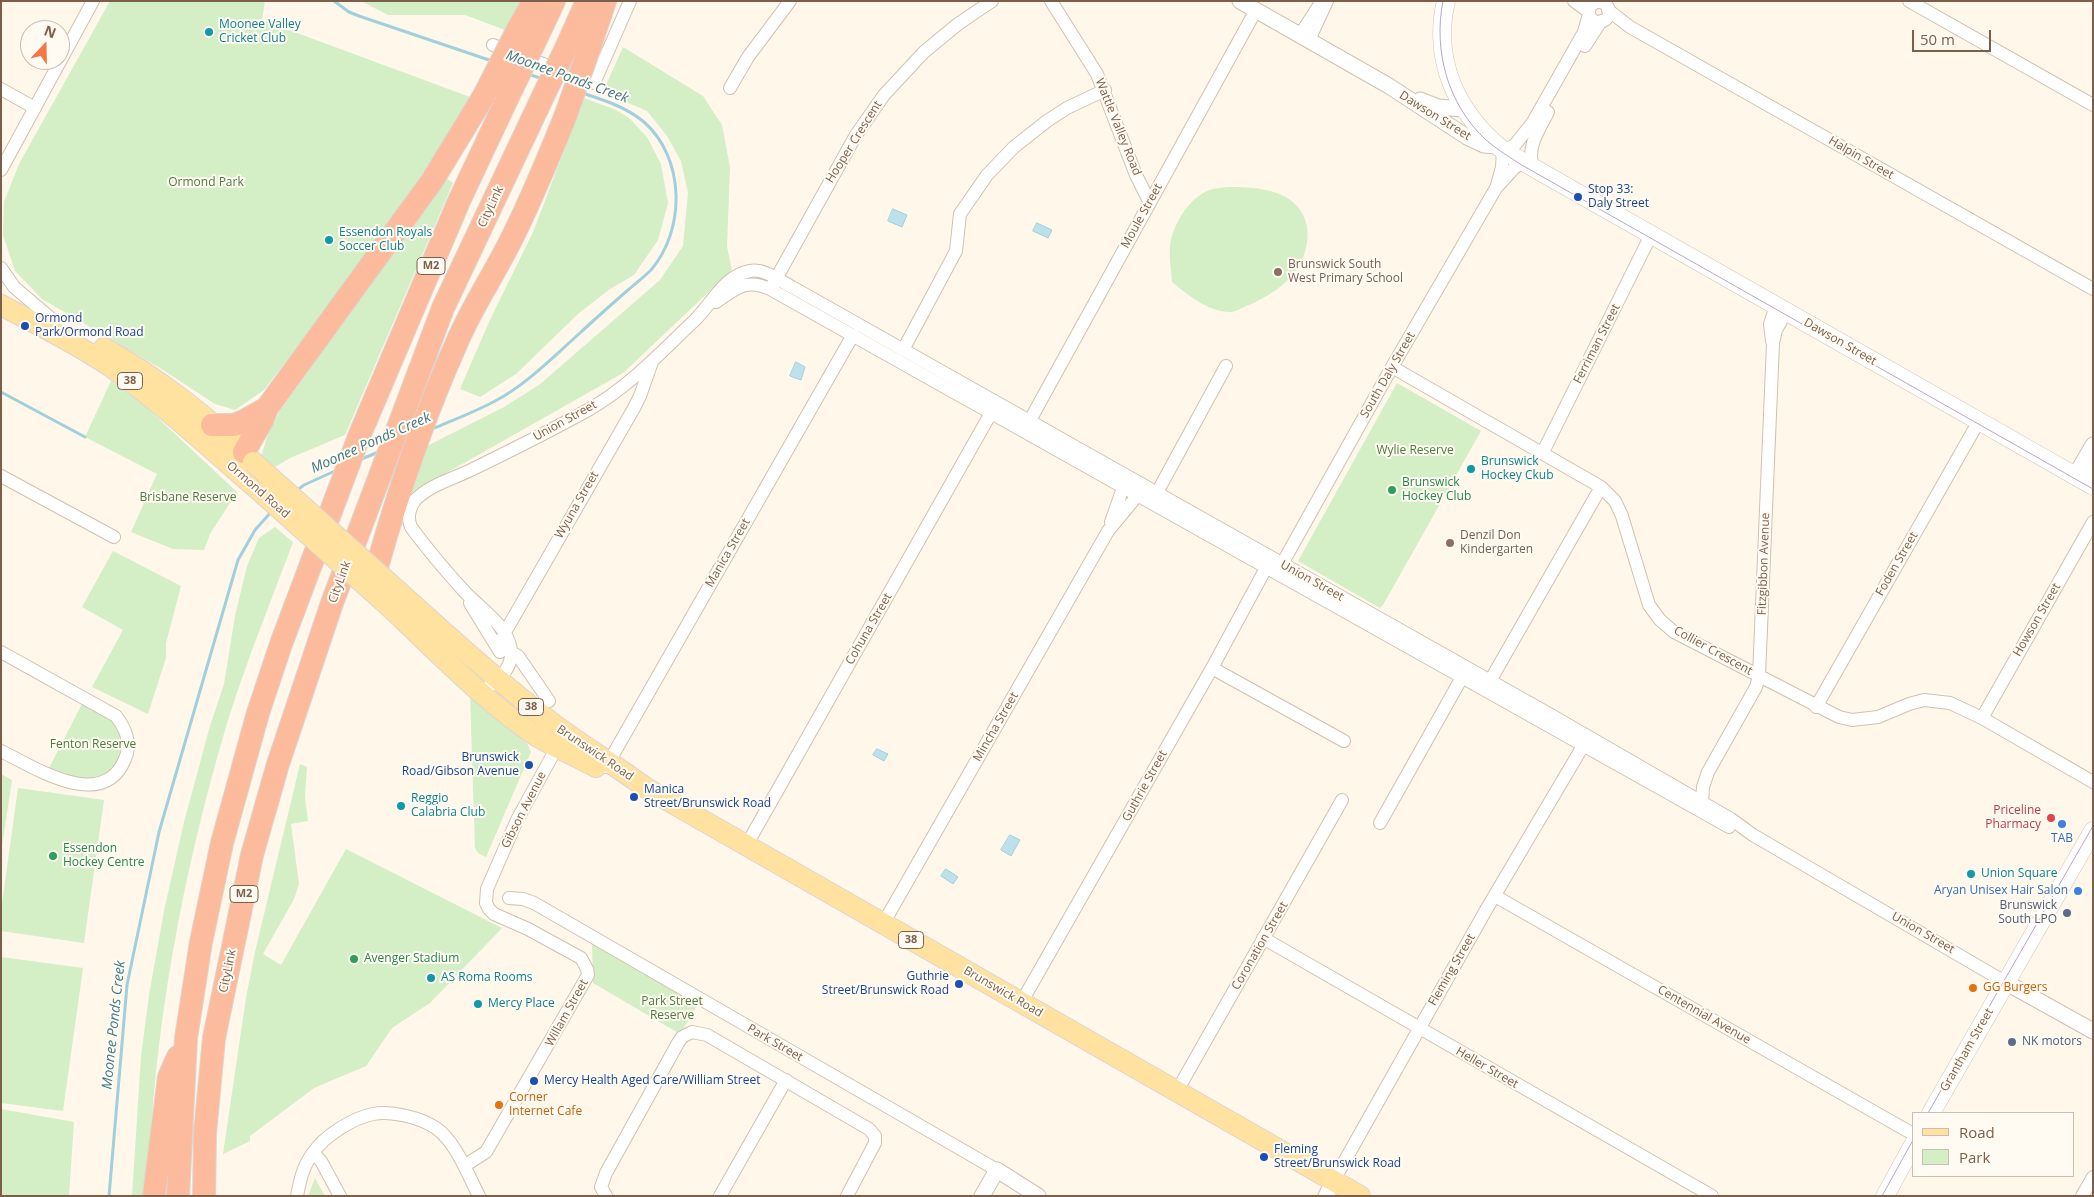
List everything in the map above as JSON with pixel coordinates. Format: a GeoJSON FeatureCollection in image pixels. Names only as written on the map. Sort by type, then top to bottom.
{"type":"FeatureCollection","features":[{"type":"Feature","properties":{"kind":"highway"},"geometry":{"type":"LineString","coordinates":[[244,465],[267,408],[432,181],[485,94],[528,32],[534,1]]}},
{"type":"Feature","properties":{"kind":"highway","name":"M2"},"geometry":{"type":"LineString","coordinates":[[178,1196],[186,1038],[200,942],[236,790],[281,644],[360,434],[459,201],[507,100],[528,32],[554,1]]}},
{"type":"Feature","properties":{"kind":"highway","name":"CityLink"},"geometry":{"type":"LineString","coordinates":[[204,1196],[205,1133],[214,1038],[254,846],[307,673],[443,308],[587,1]]}},
{"type":"Feature","properties":{"kind":"highway"},"geometry":{"type":"LineString","coordinates":[[371,575],[378,544],[386,534],[456,342],[510,244],[536,190],[565,117],[605,1]]}},
{"type":"Feature","properties":{"kind":"highway"},"geometry":{"type":"LineString","coordinates":[[212,425],[244,422],[267,408]]}},
{"type":"Feature","properties":{"kind":"highway"},"geometry":{"type":"LineString","coordinates":[[154,1196],[169,1077],[186,1038]]}},
{"type":"Feature","properties":{"kind":"main road"},"geometry":{"type":"LineString","coordinates":[[1446,1],[1441,31],[1442,46],[1452,86],[1473,122],[1500,148]]}},
{"type":"Feature","properties":{"kind":"main road","name":"Dawson Street"},"geometry":{"type":"LineString","coordinates":[[1500,148],[1561,185],[1979,421],[2086,478]]}},
{"type":"Feature","properties":{"kind":"main road","name":"Ormond Road"},"geometry":{"type":"LineString","coordinates":[[1,292],[111,352],[155,379],[212,425],[244,465]]}},
{"type":"Feature","properties":{"kind":"main road","name":"Ormond Road"},"geometry":{"type":"LineString","coordinates":[[1,305],[110,366],[244,465],[371,575],[491,688]]}},
{"type":"Feature","properties":{"kind":"main road","name":"Brunswick Road"},"geometry":{"type":"LineString","coordinates":[[491,688],[561,740],[1177,1090],[1330,1188],[1360,1196]]}},
{"type":"Feature","properties":{"kind":"main road","name":"Grantham Street"},"geometry":{"type":"LineString","coordinates":[[1932,1112],[2093,831]]}},
{"type":"Feature","properties":{"kind":"main road"},"geometry":{"type":"LineString","coordinates":[[1884,1196],[1912,1148]]}},
{"type":"Feature","properties":{"kind":"street"},"geometry":{"type":"LineString","coordinates":[[1,170],[93,1]]}},
{"type":"Feature","properties":{"kind":"street"},"geometry":{"type":"LineString","coordinates":[[493,45],[594,83],[630,1]]}},
{"type":"Feature","properties":{"kind":"street"},"geometry":{"type":"LineString","coordinates":[[730,88],[748,58],[790,1]]}},
{"type":"Feature","properties":{"kind":"street","name":"Hooper Crescent"},"geometry":{"type":"LineString","coordinates":[[773,284],[856,135],[884,95],[924,52],[958,24],[992,1]]}},
{"type":"Feature","properties":{"kind":"street","name":"Wattle Valley Road"},"geometry":{"type":"LineString","coordinates":[[1051,1],[1105,90],[1136,175],[1150,203]]}},
{"type":"Feature","properties":{"kind":"street","name":"Dawson Street"},"geometry":{"type":"LineString","coordinates":[[1240,1],[1389,86],[1467,137],[1484,145],[1500,148]]}},
{"type":"Feature","properties":{"kind":"street"},"geometry":{"type":"LineString","coordinates":[[1304,38],[1323,1]]}},
{"type":"Feature","properties":{"kind":"street"},"geometry":{"type":"LineString","coordinates":[[1304,38],[1327,1]]}},
{"type":"Feature","properties":{"kind":"street","name":"Halpin Street"},"geometry":{"type":"LineString","coordinates":[[1574,1],[1598,9],[2093,289]]}},
{"type":"Feature","properties":{"kind":"street"},"geometry":{"type":"LineString","coordinates":[[1908,1],[2093,105]]}},
{"type":"Feature","properties":{"kind":"street"},"geometry":{"type":"LineString","coordinates":[[1500,148],[1514,146],[1533,122],[1598,9]]}},
{"type":"Feature","properties":{"kind":"street"},"geometry":{"type":"LineString","coordinates":[[1528,166],[1533,142],[1581,52],[1598,9]]}},
{"type":"Feature","properties":{"kind":"street","name":"Moule Street"},"geometry":{"type":"LineString","coordinates":[[1029,422],[1256,10]]}},
{"type":"Feature","properties":{"kind":"street","name":"Dawson Street"},"geometry":{"type":"LineString","coordinates":[[1389,86],[1438,107],[1464,109]]}},
{"type":"Feature","properties":{"kind":"street"},"geometry":{"type":"LineString","coordinates":[[1,89],[35,108]]}},
{"type":"Feature","properties":{"kind":"street"},"geometry":{"type":"LineString","coordinates":[[903,350],[956,251],[960,214],[987,175],[1014,147],[1047,121],[1067,108],[1105,90]]}},
{"type":"Feature","properties":{"kind":"street","name":"South Daly Street"},"geometry":{"type":"LineString","coordinates":[[1496,188],[1502,167],[1500,148]]}},
{"type":"Feature","properties":{"kind":"street","name":"South Daly Street"},"geometry":{"type":"LineString","coordinates":[[1282,564],[1392,367],[1496,188],[1515,167],[1528,166]]}},
{"type":"Feature","properties":{"kind":"street","name":"Ferriman Street"},"geometry":{"type":"LineString","coordinates":[[1542,452],[1651,235]]}},
{"type":"Feature","properties":{"kind":"street"},"geometry":{"type":"LineString","coordinates":[[1,268],[14,288],[53,320]]}},
{"type":"Feature","properties":{"kind":"street","name":"Union Street"},"geometry":{"type":"LineString","coordinates":[[461,588],[411,527],[409,518],[411,507],[418,498],[429,490],[519,446],[597,404],[629,382],[652,361],[703,311],[735,276],[756,270],[773,284],[852,335],[1029,422],[1266,568],[1465,673],[1490,681],[1732,819],[1753,835],[2093,1031]]}},
{"type":"Feature","properties":{"kind":"street","name":"Union Street"},"geometry":{"type":"LineString","coordinates":[[773,284],[903,350],[934,374],[992,413],[1136,496],[1154,499],[1282,564],[1584,746],[1727,827],[1753,835]]}},
{"type":"Feature","properties":{"kind":"street","name":"Fitzgibbon Avenue"},"geometry":{"type":"LineString","coordinates":[[1690,795],[1708,772],[1756,687],[1759,676],[1773,343],[1781,309]]}},
{"type":"Feature","properties":{"kind":"street","name":"Manica Street"},"geometry":{"type":"LineString","coordinates":[[607,766],[852,335]]}},
{"type":"Feature","properties":{"kind":"street","name":"Wyuna Street"},"geometry":{"type":"LineString","coordinates":[[505,650],[504,634],[634,408],[652,361]]}},
{"type":"Feature","properties":{"kind":"street"},"geometry":{"type":"LineString","coordinates":[[1154,499],[1226,366]]}},
{"type":"Feature","properties":{"kind":"street","name":"Collier Crescent"},"geometry":{"type":"LineString","coordinates":[[1392,367],[1601,487],[1615,501],[1622,516],[1649,605],[1660,620],[1674,632],[1839,717],[1865,720],[1924,700],[1937,700],[1965,709],[2093,782]]}},
{"type":"Feature","properties":{"kind":"street","name":"Cohuna Street"},"geometry":{"type":"LineString","coordinates":[[746,846],[992,413]]}},
{"type":"Feature","properties":{"kind":"street","name":"Foden Street"},"geometry":{"type":"LineString","coordinates":[[1816,706],[1979,421]]}},
{"type":"Feature","properties":{"kind":"street"},"geometry":{"type":"LineString","coordinates":[[2086,478],[2093,445]]}},
{"type":"Feature","properties":{"kind":"street"},"geometry":{"type":"LineString","coordinates":[[1,476],[114,537]]}},
{"type":"Feature","properties":{"kind":"street"},"geometry":{"type":"LineString","coordinates":[[1490,681],[1601,487]]}},
{"type":"Feature","properties":{"kind":"street","name":"Mincha Street"},"geometry":{"type":"LineString","coordinates":[[1108,531],[1123,488]]}},
{"type":"Feature","properties":{"kind":"street","name":"Mincha Street"},"geometry":{"type":"LineString","coordinates":[[884,924],[1108,531],[1136,496]]}},
{"type":"Feature","properties":{"kind":"street","name":"Howson Street"},"geometry":{"type":"LineString","coordinates":[[1982,718],[2093,522]]}},
{"type":"Feature","properties":{"kind":"street","name":"Guthrie Street"},"geometry":{"type":"LineString","coordinates":[[1021,1003],[1212,668],[1266,568]]}},
{"type":"Feature","properties":{"kind":"street"},"geometry":{"type":"LineString","coordinates":[[461,588],[504,634]]}},
{"type":"Feature","properties":{"kind":"street"},"geometry":{"type":"LineString","coordinates":[[461,588],[505,650],[509,663],[491,688]]}},
{"type":"Feature","properties":{"kind":"street"},"geometry":{"type":"LineString","coordinates":[[505,650],[518,656],[548,700]]}},
{"type":"Feature","properties":{"kind":"street"},"geometry":{"type":"LineString","coordinates":[[1,652],[116,716],[126,731],[128,746],[127,755],[118,771],[107,780],[92,784],[60,780],[46,775],[1,751]]}},
{"type":"Feature","properties":{"kind":"street"},"geometry":{"type":"LineString","coordinates":[[1212,668],[1344,740]]}},
{"type":"Feature","properties":{"kind":"street"},"geometry":{"type":"LineString","coordinates":[[1380,822],[1465,673]]}},
{"type":"Feature","properties":{"kind":"street","name":"Gibson Avenue"},"geometry":{"type":"LineString","coordinates":[[487,889],[517,820],[561,740]]}},
{"type":"Feature","properties":{"kind":"street","name":"Fleming Street"},"geometry":{"type":"LineString","coordinates":[[1330,1188],[1419,1028],[1584,746]]}},
{"type":"Feature","properties":{"kind":"street","name":"Fitzgibbon Avenue"},"geometry":{"type":"LineString","coordinates":[[1702,802],[1703,787],[1708,772]]}},
{"type":"Feature","properties":{"kind":"street","name":"Coronation Street"},"geometry":{"type":"LineString","coordinates":[[1177,1090],[1342,800]]}},
{"type":"Feature","properties":{"kind":"street","name":"Willam Street"},"geometry":{"type":"LineString","coordinates":[[464,1166],[486,1152],[588,976],[587,969],[581,958],[489,909],[486,897],[487,889]]}},
{"type":"Feature","properties":{"kind":"street","name":"Centennial Avenue"},"geometry":{"type":"LineString","coordinates":[[1495,896],[1912,1133]]}},
{"type":"Feature","properties":{"kind":"street","name":"Park Street"},"geometry":{"type":"LineString","coordinates":[[509,898],[523,899],[534,903],[997,1170],[1038,1196]]}},
{"type":"Feature","properties":{"kind":"street","name":"Heller Street"},"geometry":{"type":"LineString","coordinates":[[1263,938],[1712,1196]]}},
{"type":"Feature","properties":{"kind":"street"},"geometry":{"type":"LineString","coordinates":[[606,1196],[601,1187],[606,1173],[678,1043],[692,1032],[707,1034],[869,1129],[875,1136],[873,1150],[847,1196]]}},
{"type":"Feature","properties":{"kind":"street"},"geometry":{"type":"LineString","coordinates":[[720,1196],[786,1080]]}},
{"type":"Feature","properties":{"kind":"street"},"geometry":{"type":"LineString","coordinates":[[297,1196],[301,1173],[324,1139],[344,1126],[374,1114],[406,1115],[436,1128],[451,1145],[479,1196]]}},
{"type":"Feature","properties":{"kind":"street"},"geometry":{"type":"LineString","coordinates":[[313,1153],[321,1161],[340,1196]]}},
{"type":"Feature","properties":{"kind":"street"},"geometry":{"type":"LineString","coordinates":[[982,1196],[997,1170]]}},
{"type":"Feature","properties":{"kind":"street"},"geometry":{"type":"LineString","coordinates":[[2082,1196],[2093,1177]]}},
{"type":"Feature","properties":{"kind":"green space","name":"Ormond Park"},"geometry":{"type":"Polygon","coordinates":[[[110,1],[265,1],[262,20],[470,97],[408,205],[264,390],[235,410],[215,404],[160,368],[42,299],[15,271],[3,235],[4,202],[19,164],[110,1]]]}},
{"type":"Feature","properties":{"kind":"green space"},"geometry":{"type":"Polygon","coordinates":[[[361,1],[527,1],[513,33],[465,15],[388,15],[361,1]]]}},
{"type":"Feature","properties":{"kind":"green space"},"geometry":{"type":"Polygon","coordinates":[[[623,47],[703,96],[722,125],[730,167],[727,247],[732,270],[623,373],[411,493],[427,446],[504,407],[539,385],[660,280],[683,246],[688,193],[681,161],[667,136],[647,111],[603,92],[623,47]]]}},
{"type":"Feature","properties":{"kind":"green space"},"geometry":{"type":"Polygon","coordinates":[[[584,98],[616,110],[629,118],[647,137],[661,164],[668,203],[658,240],[634,275],[610,289],[579,313],[516,374],[480,397],[460,389],[489,322],[533,232],[584,98]]]}},
{"type":"Feature","properties":{"kind":"green space"},"geometry":{"type":"Polygon","coordinates":[[[446,178],[453,183],[345,435],[290,458],[275,467],[261,457],[267,437],[279,412],[446,178]]]}},
{"type":"Feature","properties":{"kind":"green space"},"geometry":{"type":"Polygon","coordinates":[[[1228,187],[1264,190],[1289,199],[1302,212],[1308,238],[1300,264],[1286,282],[1262,299],[1231,312],[1220,311],[1205,305],[1172,282],[1170,255],[1171,239],[1177,223],[1192,202],[1207,191],[1228,187]]]}},
{"type":"Feature","properties":{"kind":"green space","name":"Brisbane Reserve"},"geometry":{"type":"Polygon","coordinates":[[[111,381],[142,403],[237,492],[210,534],[204,550],[173,549],[131,532],[157,474],[85,437],[111,381]]]}},
{"type":"Feature","properties":{"kind":"green space","name":"Wylie Reserve"},"geometry":{"type":"Polygon","coordinates":[[[1397,383],[1481,431],[1380,608],[1298,561],[1397,383]]]}},
{"type":"Feature","properties":{"kind":"green space"},"geometry":{"type":"Polygon","coordinates":[[[275,527],[293,542],[228,720],[197,837],[172,955],[163,1015],[156,1075],[148,1196],[132,1196],[141,1057],[149,995],[164,911],[184,822],[210,726],[224,684],[235,616],[247,566],[259,538],[275,527]]]}},
{"type":"Feature","properties":{"kind":"green space"},"geometry":{"type":"Polygon","coordinates":[[[113,551],[181,586],[166,643],[166,658],[148,714],[92,687],[123,630],[82,607],[113,551]]]}},
{"type":"Feature","properties":{"kind":"green space"},"geometry":{"type":"Polygon","coordinates":[[[470,695],[527,743],[531,752],[486,857],[478,853],[475,848],[470,695]]]}},
{"type":"Feature","properties":{"kind":"green space","name":"Fenton Reserve"},"geometry":{"type":"Polygon","coordinates":[[[83,702],[104,713],[117,725],[123,737],[124,745],[115,766],[102,776],[92,779],[68,776],[68,774],[49,768],[83,702]]]}},
{"type":"Feature","properties":{"kind":"green space"},"geometry":{"type":"Polygon","coordinates":[[[300,764],[307,767],[305,798],[308,821],[291,824],[299,884],[294,899],[263,954],[281,965],[346,849],[502,928],[430,1003],[392,1028],[366,1066],[314,1088],[250,1136],[250,1141],[223,1154],[246,998],[255,952],[300,764]]]}},
{"type":"Feature","properties":{"kind":"green space"},"geometry":{"type":"Polygon","coordinates":[[[1,774],[12,780],[1,853],[1,774]]]}},
{"type":"Feature","properties":{"kind":"green space","name":"Essendon Hockey Centre"},"geometry":{"type":"Polygon","coordinates":[[[18,788],[104,800],[84,943],[1,931],[1,911],[18,788]]]}},
{"type":"Feature","properties":{"kind":"green space","name":"Park Street Reserve"},"geometry":{"type":"Polygon","coordinates":[[[592,943],[698,1004],[680,1034],[593,983],[592,943]]]}},
{"type":"Feature","properties":{"kind":"green space"},"geometry":{"type":"Polygon","coordinates":[[[1,957],[83,968],[63,1111],[1,1103],[1,957]]]}},
{"type":"Feature","properties":{"kind":"green space"},"geometry":{"type":"Polygon","coordinates":[[[1,1109],[74,1122],[69,1196],[1,1196],[1,1109]]]}},
{"type":"Feature","properties":{"kind":"green space"},"geometry":{"type":"Polygon","coordinates":[[[315,1178],[325,1196],[308,1196],[315,1178]]]}},
{"type":"Feature","properties":{"kind":"water"},"geometry":{"type":"Polygon","coordinates":[[[893,209],[907,215],[902,227],[888,221],[893,209]]]}},
{"type":"Feature","properties":{"kind":"water"},"geometry":{"type":"Polygon","coordinates":[[[1037,223],[1052,230],[1048,238],[1033,231],[1037,223]]]}},
{"type":"Feature","properties":{"kind":"water"},"geometry":{"type":"Polygon","coordinates":[[[796,362],[805,367],[801,380],[790,376],[796,362]]]}},
{"type":"Feature","properties":{"kind":"water"},"geometry":{"type":"Polygon","coordinates":[[[877,749],[888,754],[884,761],[873,755],[877,749]]]}},
{"type":"Feature","properties":{"kind":"water"},"geometry":{"type":"Polygon","coordinates":[[[1010,835],[1020,840],[1011,856],[1001,850],[1010,835]]]}},
{"type":"Feature","properties":{"kind":"water"},"geometry":{"type":"Polygon","coordinates":[[[946,869],[958,877],[953,884],[941,876],[946,869]]]}},
{"type":"Feature","properties":{"kind":"waterway","name":"Moonee Ponds Creek"},"geometry":{"type":"LineString","coordinates":[[334,1],[349,12],[359,16],[492,61]]}},
{"type":"Feature","properties":{"kind":"waterway","name":"Moonee Ponds Creek"},"geometry":{"type":"LineString","coordinates":[[528,74],[543,79]]}},
{"type":"Feature","properties":{"kind":"waterway","name":"Moonee Ponds Creek"},"geometry":{"type":"LineString","coordinates":[[432,429],[487,405],[529,379],[648,273],[662,253],[670,235],[675,215],[676,194],[673,174],[667,155],[658,137],[644,122],[614,104],[582,93]]}},
{"type":"Feature","properties":{"kind":"waterway"},"geometry":{"type":"LineString","coordinates":[[1,392],[85,437]]}},
{"type":"Feature","properties":{"kind":"waterway","name":"Moonee Ponds Creek"},"geometry":{"type":"LineString","coordinates":[[359,460],[381,451]]}},
{"type":"Feature","properties":{"kind":"waterway","name":"Moonee Ponds Creek"},"geometry":{"type":"LineString","coordinates":[[296,491],[304,485],[337,470]]}},
{"type":"Feature","properties":{"kind":"waterway","name":"Moonee Ponds Creek"},"geometry":{"type":"LineString","coordinates":[[109,1196],[127,985],[159,832],[238,560],[255,530],[272,511]]}},
{"type":"Feature","properties":{"kind":"tram line"},"geometry":{"type":"LineString","coordinates":[[1443,1],[1440,39],[1446,76],[1461,110],[1472,125],[1493,146],[1520,164],[2093,489]]}},
{"type":"Feature","properties":{"kind":"tram line"},"geometry":{"type":"LineString","coordinates":[[1929,1112],[2093,826]]}},
{"type":"Feature","properties":{"kind":"tram line"},"geometry":{"type":"LineString","coordinates":[[1882,1196],[1912,1142]]}},
{"type":"Feature","properties":{"kind":"place","name":"Moonee Valley Cricket Club"},"geometry":{"type":"Point","coordinates":[209,32]}},
{"type":"Feature","properties":{"kind":"place","name":"Stop 33: Daly Street"},"geometry":{"type":"Point","coordinates":[1578,197]}},
{"type":"Feature","properties":{"kind":"place","name":"Essendon Royals Soccer Club"},"geometry":{"type":"Point","coordinates":[329,240]}},
{"type":"Feature","properties":{"kind":"place","name":"Brunswick South West Primary School"},"geometry":{"type":"Point","coordinates":[1278,272]}},
{"type":"Feature","properties":{"kind":"place","name":"Ormond Park/Ormond Road"},"geometry":{"type":"Point","coordinates":[25,326]}},
{"type":"Feature","properties":{"kind":"place","name":"Brunswick Hockey Ckub"},"geometry":{"type":"Point","coordinates":[1471,469]}},
{"type":"Feature","properties":{"kind":"place","name":"Brunswick Hockey Club"},"geometry":{"type":"Point","coordinates":[1392,490]}},
{"type":"Feature","properties":{"kind":"place","name":"Denzil Don Kindergarten"},"geometry":{"type":"Point","coordinates":[1450,543]}},
{"type":"Feature","properties":{"kind":"place","name":"Brunswick Road/Gibson Avenue"},"geometry":{"type":"Point","coordinates":[529,765]}},
{"type":"Feature","properties":{"kind":"place","name":"Manica Street/Brunswick Road"},"geometry":{"type":"Point","coordinates":[634,797]}},
{"type":"Feature","properties":{"kind":"place","name":"Reggio Calabria Club"},"geometry":{"type":"Point","coordinates":[401,806]}},
{"type":"Feature","properties":{"kind":"place","name":"Priceline Pharmacy"},"geometry":{"type":"Point","coordinates":[2051,818]}},
{"type":"Feature","properties":{"kind":"place","name":"TAB"},"geometry":{"type":"Point","coordinates":[2062,824]}},
{"type":"Feature","properties":{"kind":"place","name":"Essendon Hockey Centre"},"geometry":{"type":"Point","coordinates":[53,856]}},
{"type":"Feature","properties":{"kind":"place","name":"Union Square"},"geometry":{"type":"Point","coordinates":[1971,874]}},
{"type":"Feature","properties":{"kind":"place","name":"Aryan Unisex Hair Salon"},"geometry":{"type":"Point","coordinates":[2078,891]}},
{"type":"Feature","properties":{"kind":"place","name":"Brunswick South LPO"},"geometry":{"type":"Point","coordinates":[2067,913]}},
{"type":"Feature","properties":{"kind":"place","name":"Avenger Stadium"},"geometry":{"type":"Point","coordinates":[354,959]}},
{"type":"Feature","properties":{"kind":"place","name":"AS Roma Rooms"},"geometry":{"type":"Point","coordinates":[431,978]}},
{"type":"Feature","properties":{"kind":"place","name":"Guthrie Street/Brunswick Road"},"geometry":{"type":"Point","coordinates":[959,984]}},
{"type":"Feature","properties":{"kind":"place","name":"GG Burgers"},"geometry":{"type":"Point","coordinates":[1973,988]}},
{"type":"Feature","properties":{"kind":"place","name":"Mercy Place"},"geometry":{"type":"Point","coordinates":[478,1004]}},
{"type":"Feature","properties":{"kind":"place","name":"NK motors"},"geometry":{"type":"Point","coordinates":[2012,1042]}},
{"type":"Feature","properties":{"kind":"place","name":"Mercy Health Aged Care/William Street"},"geometry":{"type":"Point","coordinates":[534,1081]}},
{"type":"Feature","properties":{"kind":"place","name":"Corner Internet Cafe"},"geometry":{"type":"Point","coordinates":[499,1105]}},
{"type":"Feature","properties":{"kind":"place","name":"Fleming Street/Brunswick Road"},"geometry":{"type":"Point","coordinates":[1264,1157]}}]}
